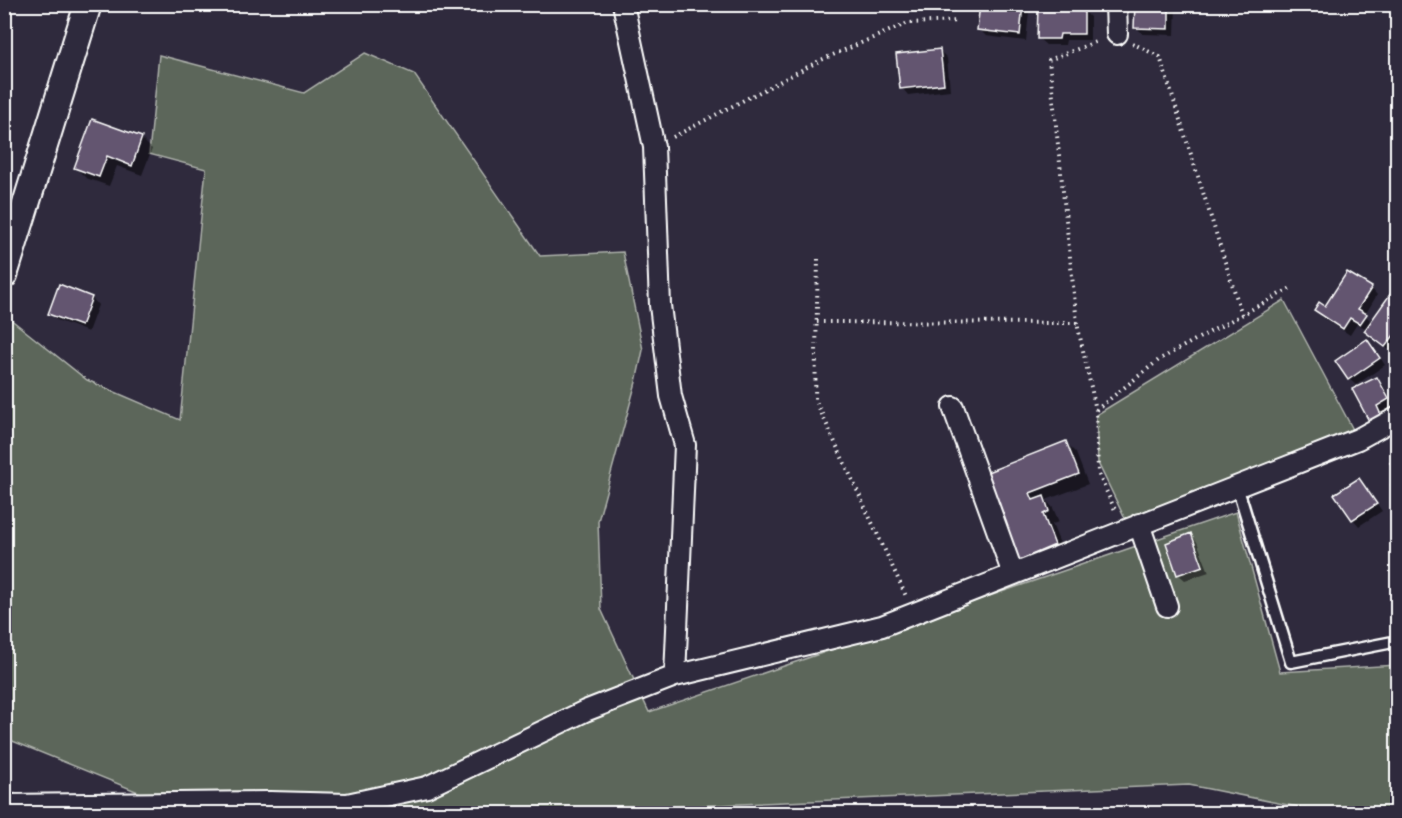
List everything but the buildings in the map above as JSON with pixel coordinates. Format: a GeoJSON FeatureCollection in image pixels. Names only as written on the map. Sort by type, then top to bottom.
{"type":"FeatureCollection","features":[{"type":"Feature","properties":{"kind":"street"},"geometry":{"type":"LineString","coordinates":[[4,275],[88,4]]}},
{"type":"Feature","properties":{"kind":"street"},"geometry":{"type":"LineString","coordinates":[[623,4],[654,147],[660,305],[671,396],[685,445],[675,676]]}},
{"type":"Feature","properties":{"kind":"street"},"geometry":{"type":"LineString","coordinates":[[1116,4],[1117,34]]}},
{"type":"Feature","properties":{"kind":"street"},"geometry":{"type":"LineString","coordinates":[[953,407],[1013,574]]}},
{"type":"Feature","properties":{"kind":"street"},"geometry":{"type":"LineString","coordinates":[[4,805],[256,808],[347,804],[427,786],[585,711],[675,676],[882,626],[1358,439],[1398,417]]}},
{"type":"Feature","properties":{"kind":"street"},"geometry":{"type":"LineString","coordinates":[[1132,528],[1167,606]]}},
{"type":"Feature","properties":{"kind":"lane"},"geometry":{"type":"LineString","coordinates":[[1237,486],[1291,662],[1398,641]]}},
{"type":"Feature","properties":{"kind":"path"},"geometry":{"type":"LineString","coordinates":[[654,147],[820,60],[908,22],[958,21]]}},
{"type":"Feature","properties":{"kind":"path"},"geometry":{"type":"LineString","coordinates":[[1132,528],[1098,473],[1096,410],[1077,323],[1049,60],[1117,34],[1160,57],[1242,315]]}},
{"type":"Feature","properties":{"kind":"path"},"geometry":{"type":"LineString","coordinates":[[818,259],[815,399],[914,614]]}},
{"type":"Feature","properties":{"kind":"path"},"geometry":{"type":"LineString","coordinates":[[1096,410],[1160,359],[1291,288]]}},
{"type":"Feature","properties":{"kind":"path"},"geometry":{"type":"LineString","coordinates":[[817,322],[1077,323]]}},
{"type":"Feature","properties":{"kind":"green space"},"geometry":{"type":"Polygon","coordinates":[[[365,53],[414,74],[540,256],[623,252],[643,350],[598,521],[601,609],[649,712],[1236,512],[1280,672],[1397,665],[1397,813],[1328,813],[1189,785],[527,813],[190,813],[5,738],[4,314],[87,380],[180,420],[206,169],[149,154],[159,55],[304,93],[365,53]]]}},
{"type":"Feature","properties":{"kind":"green space"},"geometry":{"type":"Polygon","coordinates":[[[1284,300],[1358,439],[1127,523],[1098,463],[1096,415],[1284,300]]]}}]}
